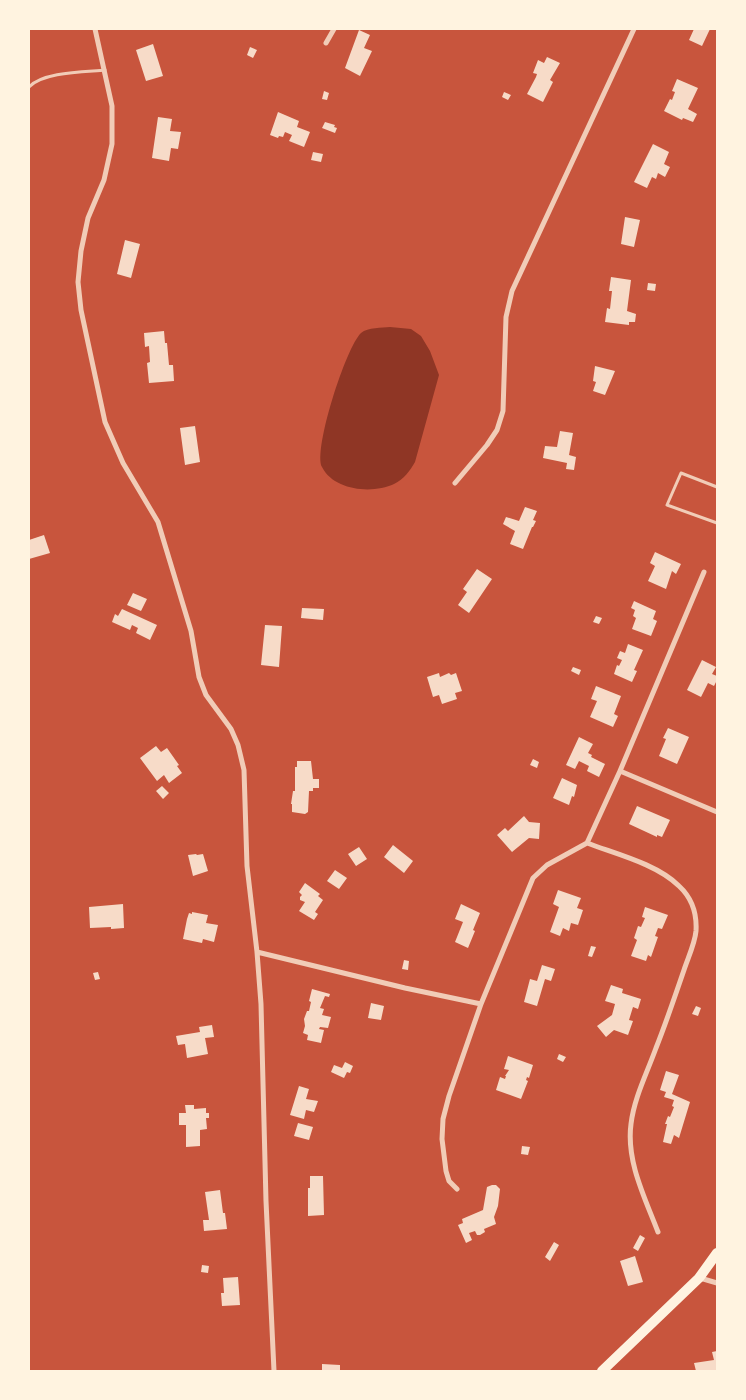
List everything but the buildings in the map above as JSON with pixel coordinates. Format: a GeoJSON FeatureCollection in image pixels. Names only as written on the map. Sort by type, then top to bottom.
{"type":"FeatureCollection","features":[{"type":"Feature","properties":{"kind":"main road"},"geometry":{"type":"LineString","coordinates":[[602,1371],[699,1278],[717,1253]]}},
{"type":"Feature","properties":{"kind":"street"},"geometry":{"type":"LineString","coordinates":[[95,29],[112,106],[112,144],[104,180],[88,218],[81,251],[78,282],[81,310],[105,422],[123,463],[158,522],[190,631],[198,677],[206,695],[231,729],[238,745],[244,770],[247,866],[261,1004],[266,1200],[274,1371]]}},
{"type":"Feature","properties":{"kind":"street"},"geometry":{"type":"LineString","coordinates":[[326,43],[334,29]]}},
{"type":"Feature","properties":{"kind":"street"},"geometry":{"type":"LineString","coordinates":[[455,483],[497,430],[503,411],[506,317],[512,291],[634,29]]}},
{"type":"Feature","properties":{"kind":"street"},"geometry":{"type":"LineString","coordinates":[[457,1189],[450,1181],[446,1171],[442,1139],[443,1120],[449,1096],[481,1004],[533,878],[546,864],[587,843],[620,771],[704,572]]}},
{"type":"Feature","properties":{"kind":"street"},"geometry":{"type":"LineString","coordinates":[[620,771],[717,812]]}},
{"type":"Feature","properties":{"kind":"street"},"geometry":{"type":"LineString","coordinates":[[587,843],[648,866],[668,877],[685,893],[695,913],[696,932],[661,1036],[638,1096],[631,1122],[631,1150],[634,1166],[658,1232]]}},
{"type":"Feature","properties":{"kind":"street"},"geometry":{"type":"LineString","coordinates":[[257,952],[405,988],[481,1004]]}},
{"type":"Feature","properties":{"kind":"street"},"geometry":{"type":"LineString","coordinates":[[699,1278],[717,1283]]}},
{"type":"Feature","properties":{"kind":"lane"},"geometry":{"type":"LineString","coordinates":[[29,88],[33,83],[47,77],[105,70]]}},
{"type":"Feature","properties":{"kind":"lane"},"geometry":{"type":"LineString","coordinates":[[717,488],[681,474],[668,505],[717,523]]}},
{"type":"Feature","properties":{"kind":"shaded area"},"geometry":{"type":"Polygon","coordinates":[[[390,327],[411,329],[421,336],[430,351],[439,375],[415,462],[409,472],[394,484],[376,489],[345,486],[335,481],[322,467],[320,457],[326,421],[347,357],[361,333],[371,329],[390,327]]]}}]}
